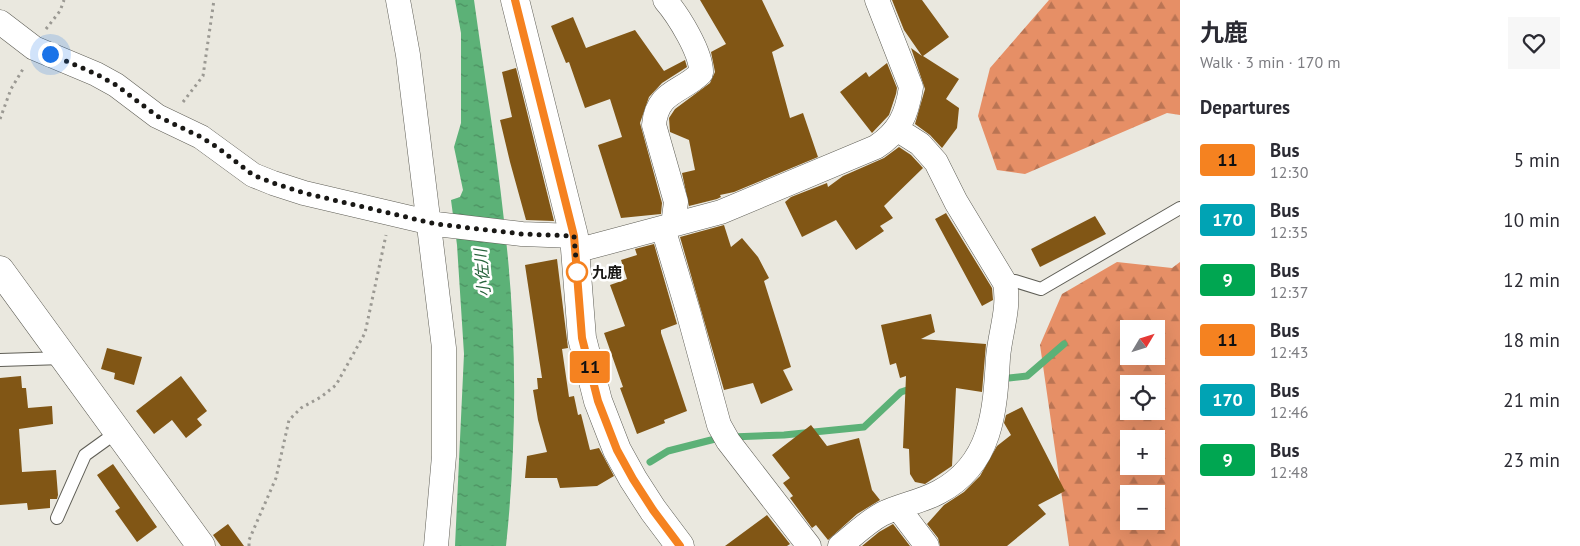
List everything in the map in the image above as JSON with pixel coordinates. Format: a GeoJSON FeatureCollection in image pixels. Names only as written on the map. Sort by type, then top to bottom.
{"type":"FeatureCollection","features":[{"type":"Feature","properties":{"kind":"main road"},"geometry":{"type":"LineString","coordinates":[[515,0],[575,244],[582,338],[598,401],[617,450],[633,479],[680,546]]}},
{"type":"Feature","properties":{"kind":"main road"},"geometry":{"type":"LineString","coordinates":[[0,270],[201,546]]}},
{"type":"Feature","properties":{"kind":"street"},"geometry":{"type":"LineString","coordinates":[[398,0],[433,223],[444,348],[444,456],[436,546]]}},
{"type":"Feature","properties":{"kind":"street"},"geometry":{"type":"LineString","coordinates":[[665,0],[687,33],[702,65],[701,72],[694,80],[667,94],[655,113],[654,125],[676,202],[668,227],[688,311],[719,425],[728,441],[809,546]]}},
{"type":"Feature","properties":{"kind":"street"},"geometry":{"type":"LineString","coordinates":[[0,22],[34,48],[96,74],[116,85],[165,120],[217,147],[253,175],[304,193],[392,215],[433,223],[522,234],[575,244],[668,227],[721,212],[866,151],[887,140],[898,130],[911,88],[877,0]]}},
{"type":"Feature","properties":{"kind":"street"},"geometry":{"type":"LineString","coordinates":[[840,546],[882,514],[938,493],[957,482],[978,458],[995,409],[999,340],[1006,318],[1007,296],[1005,283],[956,202],[936,162],[920,144],[898,130]]}},
{"type":"Feature","properties":{"kind":"street"},"geometry":{"type":"LineString","coordinates":[[899,509],[927,546]]}},
{"type":"Feature","properties":{"kind":"lane"},"geometry":{"type":"LineString","coordinates":[[1005,283],[1015,281],[1041,289],[1180,208]]}},
{"type":"Feature","properties":{"kind":"lane"},"geometry":{"type":"LineString","coordinates":[[0,360],[63,358]]}},
{"type":"Feature","properties":{"kind":"lane"},"geometry":{"type":"LineString","coordinates":[[57,518],[85,455],[117,432]]}},
{"type":"Feature","properties":{"kind":"path"},"geometry":{"type":"LineString","coordinates":[[165,120],[191,94],[203,76],[214,0]]}},
{"type":"Feature","properties":{"kind":"path"},"geometry":{"type":"LineString","coordinates":[[249,546],[248,540],[276,478],[289,420],[300,408],[321,397],[336,385],[365,333],[392,215]]}},
{"type":"Feature","properties":{"kind":"green space"},"geometry":{"type":"Polygon","coordinates":[[[1049,0],[1180,0],[1180,115],[1167,113],[1025,174],[997,170],[978,116],[990,68],[1049,0]]]}},
{"type":"Feature","properties":{"kind":"green space"},"geometry":{"type":"Polygon","coordinates":[[[1117,262],[1172,268],[1180,262],[1180,546],[1069,546],[1040,345],[1062,294],[1117,262]]]}},
{"type":"Feature","properties":{"kind":"water","name":"小佐川"},"geometry":{"type":"Polygon","coordinates":[[[455,0],[474,0],[505,226],[511,295],[514,367],[512,474],[506,546],[455,546],[464,354],[457,245],[451,200],[460,197],[463,190],[454,147],[461,123],[461,33],[455,0]]]}},
{"type":"Feature","properties":{"kind":"building"},"geometry":{"type":"Polygon","coordinates":[[[700,0],[762,0],[784,46],[772,52],[790,118],[803,113],[818,157],[734,192],[720,195],[721,197],[717,199],[689,206],[682,173],[695,170],[689,140],[670,132],[669,118],[675,109],[710,83],[715,72],[711,52],[726,44],[700,0]]]}},
{"type":"Feature","properties":{"kind":"building"},"geometry":{"type":"Polygon","coordinates":[[[892,0],[922,0],[949,37],[923,56],[959,79],[946,99],[959,108],[957,128],[942,148],[930,135],[915,124],[925,89],[911,48],[922,56],[904,30],[892,0]]]}},
{"type":"Feature","properties":{"kind":"building"},"geometry":{"type":"Polygon","coordinates":[[[573,17],[586,48],[635,30],[664,71],[685,60],[687,67],[662,83],[649,97],[640,123],[662,203],[661,214],[621,218],[598,145],[622,137],[610,99],[585,108],[569,62],[566,63],[551,26],[573,17]]]}},
{"type":"Feature","properties":{"kind":"building"},"geometry":{"type":"Polygon","coordinates":[[[887,63],[897,88],[896,94],[889,115],[872,133],[840,92],[866,72],[869,77],[887,63]]]}},
{"type":"Feature","properties":{"kind":"building"},"geometry":{"type":"Polygon","coordinates":[[[516,68],[554,221],[526,220],[510,162],[500,120],[512,117],[502,72],[516,68]]]}},
{"type":"Feature","properties":{"kind":"building"},"geometry":{"type":"Polygon","coordinates":[[[899,147],[911,155],[923,168],[884,206],[893,218],[880,226],[884,231],[856,250],[836,220],[802,237],[785,202],[791,197],[827,183],[828,187],[843,176],[884,158],[899,147]]]}},
{"type":"Feature","properties":{"kind":"building"},"geometry":{"type":"Polygon","coordinates":[[[946,213],[992,288],[993,300],[982,306],[935,219],[946,213]]]}},
{"type":"Feature","properties":{"kind":"building"},"geometry":{"type":"Polygon","coordinates":[[[1095,216],[1106,234],[1040,267],[1031,249],[1095,216]]]}},
{"type":"Feature","properties":{"kind":"building"},"geometry":{"type":"Polygon","coordinates":[[[724,225],[731,247],[742,238],[758,257],[769,278],[764,281],[791,367],[783,370],[793,390],[761,404],[753,383],[724,390],[680,237],[724,225]]]}},
{"type":"Feature","properties":{"kind":"building"},"geometry":{"type":"Polygon","coordinates":[[[654,244],[677,324],[661,330],[661,333],[687,411],[664,420],[665,423],[637,434],[620,388],[623,387],[604,333],[625,326],[610,285],[627,279],[621,260],[637,255],[635,249],[654,244]]]}},
{"type":"Feature","properties":{"kind":"building"},"geometry":{"type":"Polygon","coordinates":[[[557,259],[568,348],[562,349],[569,397],[574,396],[578,415],[581,414],[590,450],[599,448],[614,476],[597,486],[560,488],[557,478],[525,478],[527,456],[547,452],[538,420],[533,390],[538,389],[537,378],[542,378],[525,265],[557,259]]]}},
{"type":"Feature","properties":{"kind":"building"},"geometry":{"type":"Polygon","coordinates":[[[931,314],[935,332],[921,339],[986,344],[982,392],[956,388],[952,466],[925,484],[915,482],[910,474],[909,449],[903,448],[906,376],[900,378],[896,363],[890,365],[881,325],[931,314]]]}},
{"type":"Feature","properties":{"kind":"building"},"geometry":{"type":"Polygon","coordinates":[[[107,348],[142,357],[134,385],[114,379],[115,373],[101,369],[107,348]]]}},
{"type":"Feature","properties":{"kind":"building"},"geometry":{"type":"Polygon","coordinates":[[[21,376],[22,388],[26,388],[28,408],[52,406],[53,424],[19,429],[22,472],[56,470],[58,495],[57,499],[50,499],[50,508],[28,510],[27,503],[0,505],[0,378],[21,376]]]}},
{"type":"Feature","properties":{"kind":"building"},"geometry":{"type":"Polygon","coordinates":[[[181,376],[207,411],[197,419],[202,425],[186,438],[172,420],[154,434],[136,411],[181,376]]]}},
{"type":"Feature","properties":{"kind":"building"},"geometry":{"type":"Polygon","coordinates":[[[1022,407],[1065,491],[1038,505],[1046,514],[1007,546],[940,546],[938,538],[927,524],[944,505],[964,492],[980,476],[997,446],[1011,435],[1004,423],[1006,415],[1022,407]]]}},
{"type":"Feature","properties":{"kind":"building"},"geometry":{"type":"Polygon","coordinates":[[[811,425],[827,446],[859,438],[872,490],[880,500],[857,514],[828,540],[816,525],[812,528],[790,498],[793,496],[783,483],[790,478],[772,455],[811,425]]]}},
{"type":"Feature","properties":{"kind":"building"},"geometry":{"type":"Polygon","coordinates":[[[113,464],[157,527],[137,542],[115,511],[120,508],[97,475],[113,464]]]}},
{"type":"Feature","properties":{"kind":"building"},"geometry":{"type":"Polygon","coordinates":[[[767,515],[790,544],[787,546],[725,546],[767,515]]]}},
{"type":"Feature","properties":{"kind":"building"},"geometry":{"type":"Polygon","coordinates":[[[228,524],[244,546],[221,546],[213,535],[228,524]]]}},
{"type":"Feature","properties":{"kind":"building"},"geometry":{"type":"Polygon","coordinates":[[[893,524],[910,546],[862,546],[879,532],[893,524]]]}},
{"type":"Feature","properties":{"kind":"waterway"},"geometry":{"type":"LineString","coordinates":[[1009,378],[1027,376],[1064,344]]}},
{"type":"Feature","properties":{"kind":"waterway"},"geometry":{"type":"LineString","coordinates":[[731,437],[784,435],[864,427],[901,392],[913,388]]}},
{"type":"Feature","properties":{"kind":"waterway"},"geometry":{"type":"LineString","coordinates":[[650,462],[668,451],[719,438]]}},
{"type":"Feature","properties":{"kind":"bus line","name":"11"},"geometry":{"type":"LineString","coordinates":[[515,0],[574,236],[582,338],[598,401],[617,450],[633,479],[680,546]]}},
{"type":"Feature","properties":{"kind":"place","name":"九鹿"},"geometry":{"type":"Point","coordinates":[577,272]}},
{"type":"Feature","properties":{"kind":"route"},"geometry":{"type":"LineString","coordinates":[[50,54],[116,85],[157,116],[201,137],[217,147],[253,175],[304,193],[436,224],[522,234],[574,236],[577,272]]}}]}
